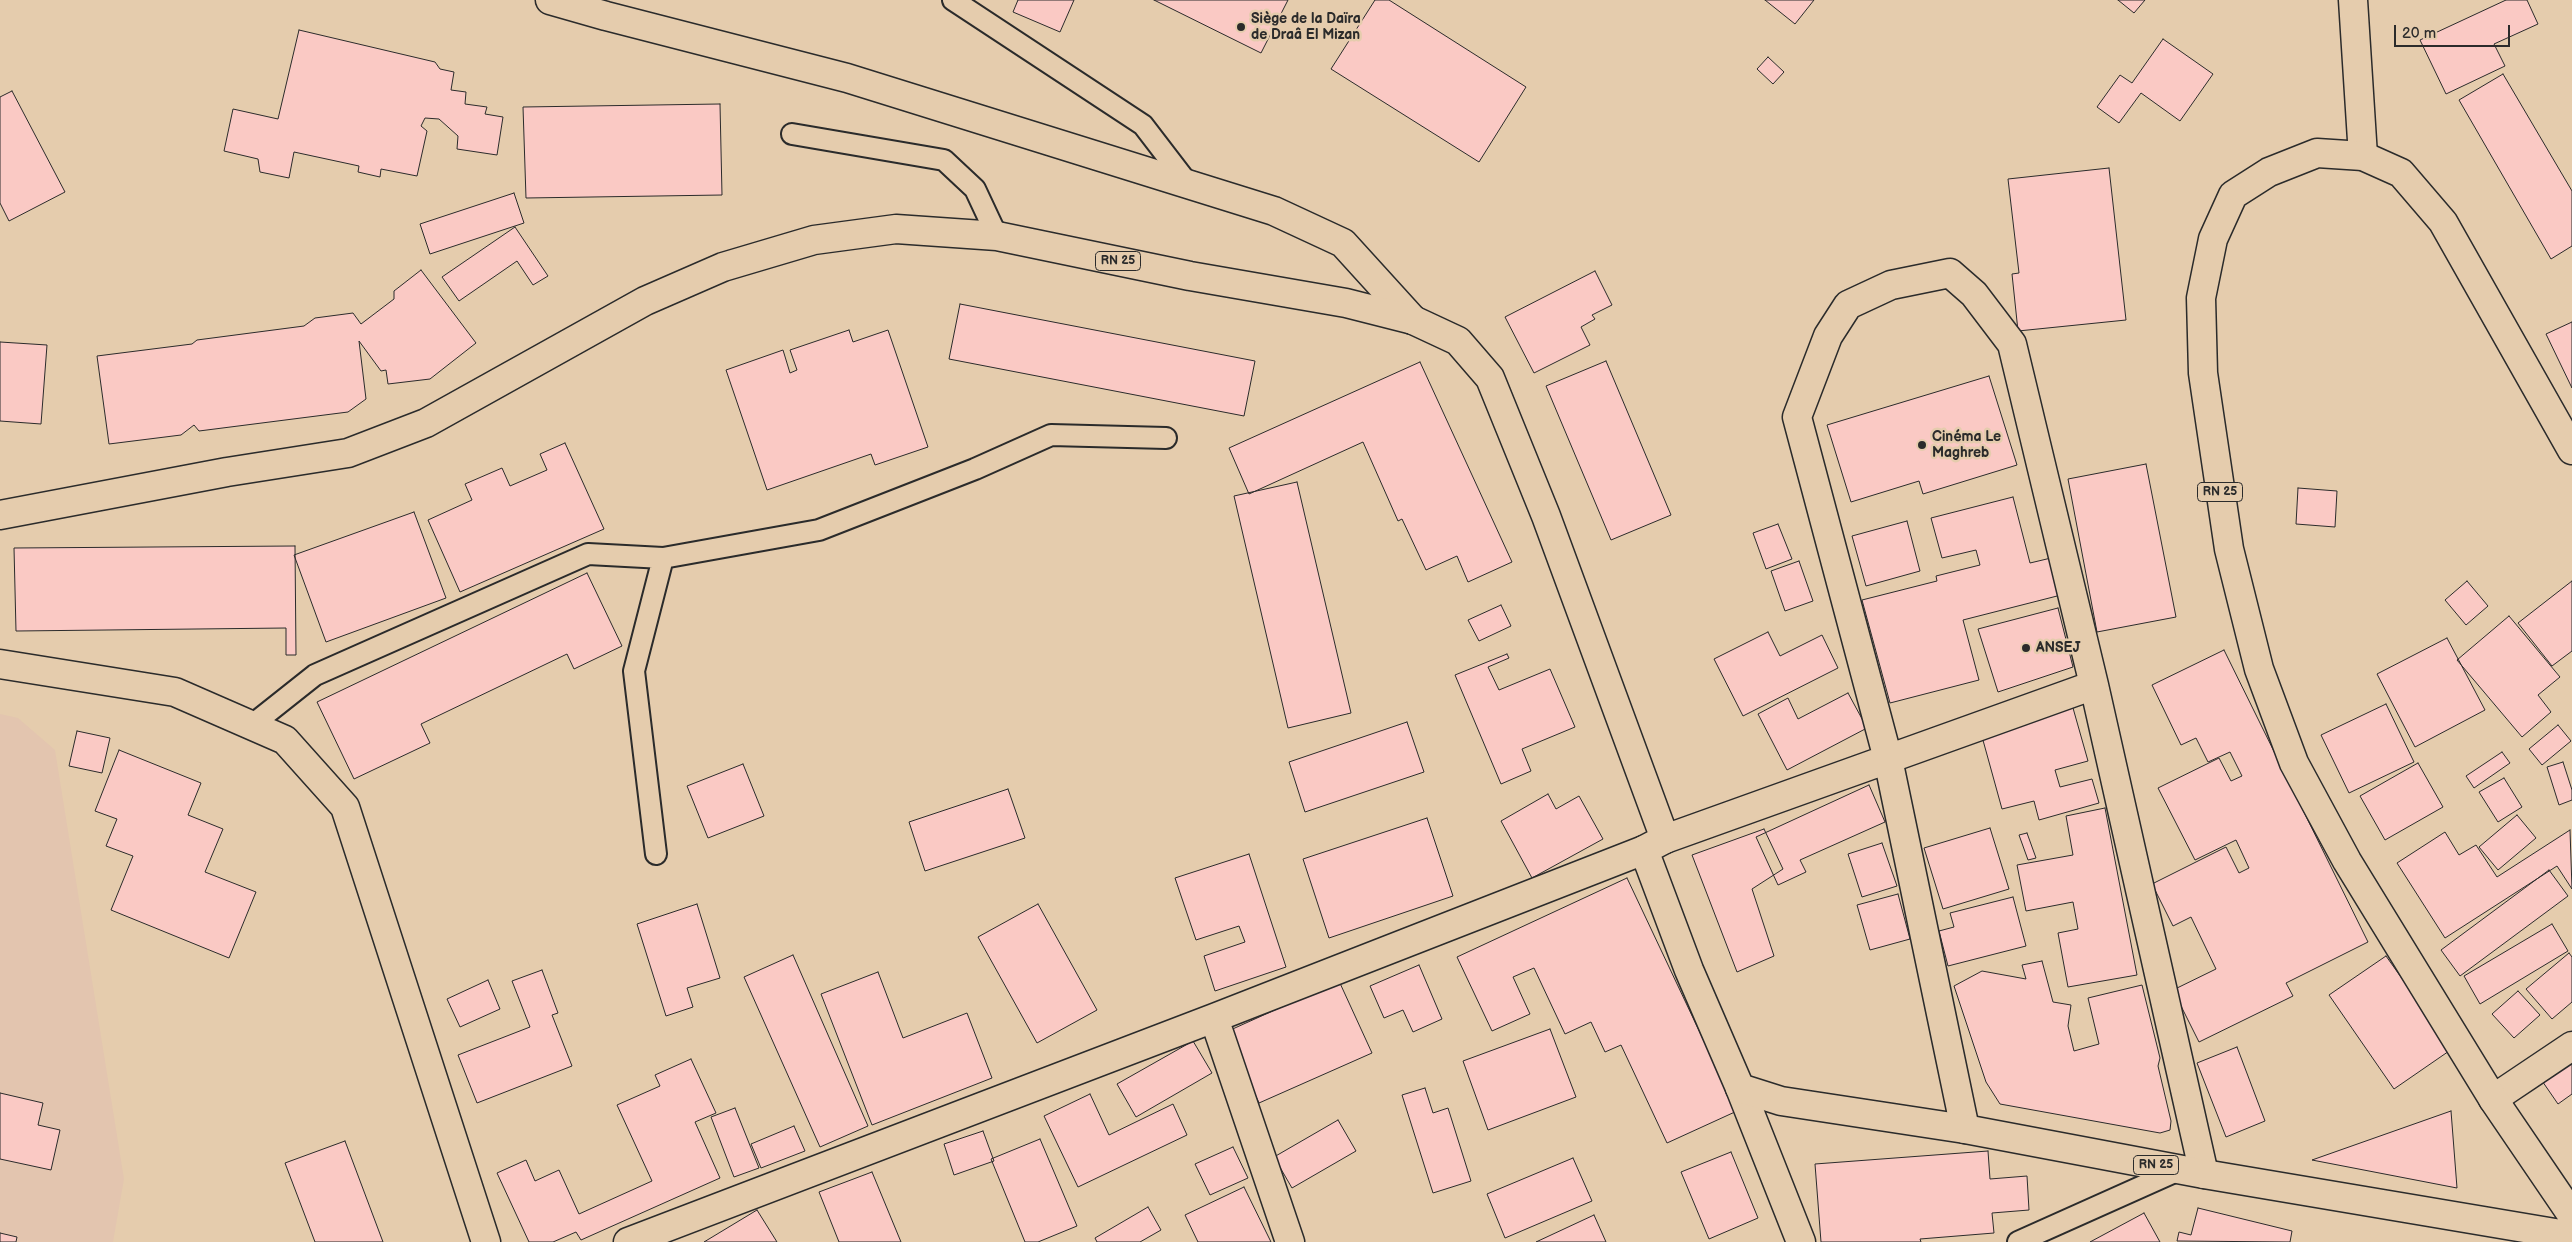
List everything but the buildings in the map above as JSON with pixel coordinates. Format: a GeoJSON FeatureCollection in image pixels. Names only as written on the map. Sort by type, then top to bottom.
{"type":"FeatureCollection","features":[{"type":"Feature","properties":{"kind":"street"},"geometry":{"type":"LineString","coordinates":[[550,0],[847,78],[1274,211],[1343,243],[1413,320]]}},
{"type":"Feature","properties":{"kind":"street"},"geometry":{"type":"LineString","coordinates":[[2353,0],[2363,156]]}},
{"type":"Feature","properties":{"kind":"street","name":"RN 25"},"geometry":{"type":"LineString","coordinates":[[2572,450],[2443,222],[2402,173],[2363,156],[2317,152],[2269,172],[2234,195],[2213,238],[2201,298],[2203,373],[2229,548],[2259,668],[2294,763],[2347,861],[2493,1098],[2572,1215]]}},
{"type":"Feature","properties":{"kind":"street","name":"RN 25"},"geometry":{"type":"LineString","coordinates":[[0,515],[227,472],[348,453],[426,423],[645,301],[723,268],[814,240],[896,229],[997,236],[1190,276],[1346,303],[1413,320],[1458,341],[1490,378],[1546,516],[1655,844],[1689,970],[1740,1088],[1781,1102],[1965,1129],[2193,1172],[2572,1236]]}},
{"type":"Feature","properties":{"kind":"street"},"geometry":{"type":"LineString","coordinates":[[1965,1129],[1888,759],[1797,417],[1828,336],[1848,305],[1891,285],[1950,273],[1974,294],[2012,344],[2094,685],[2193,1172]]}},
{"type":"Feature","properties":{"kind":"street"},"geometry":{"type":"LineString","coordinates":[[0,664],[175,692],[285,740],[345,807],[486,1242]]}},
{"type":"Feature","properties":{"kind":"street"},"geometry":{"type":"LineString","coordinates":[[628,1242],[1214,1018],[1655,844],[2094,685]]}},
{"type":"Feature","properties":{"kind":"street"},"geometry":{"type":"LineString","coordinates":[[1214,1018],[1290,1242]]}},
{"type":"Feature","properties":{"kind":"street"},"geometry":{"type":"LineString","coordinates":[[2493,1098],[2572,1046]]}},
{"type":"Feature","properties":{"kind":"street"},"geometry":{"type":"LineString","coordinates":[[1740,1088],[1801,1242]]}},
{"type":"Feature","properties":{"kind":"lane"},"geometry":{"type":"LineString","coordinates":[[954,0],[1142,126],[1189,185]]}},
{"type":"Feature","properties":{"kind":"lane"},"geometry":{"type":"LineString","coordinates":[[792,134],[944,160],[975,189],[997,236]]}},
{"type":"Feature","properties":{"kind":"lane"},"geometry":{"type":"LineString","coordinates":[[252,725],[315,676],[588,554],[663,558],[820,530],[975,469],[1051,435],[1166,438]]}},
{"type":"Feature","properties":{"kind":"lane"},"geometry":{"type":"LineString","coordinates":[[656,854],[634,671],[663,558]]}},
{"type":"Feature","properties":{"kind":"lane"},"geometry":{"type":"LineString","coordinates":[[2018,1242],[2193,1172]]}},
{"type":"Feature","properties":{"kind":"shaded area"},"geometry":{"type":"Polygon","coordinates":[[[0,714],[18,718],[55,750],[124,1179],[113,1242],[0,1242],[0,714]]]}},
{"type":"Feature","properties":{"kind":"place","name":"Siège de la Daïra de Draâ El Mizan"},"geometry":{"type":"Point","coordinates":[1241,27]}},
{"type":"Feature","properties":{"kind":"place","name":"Cinéma Le Maghreb"},"geometry":{"type":"Point","coordinates":[1922,445]}},
{"type":"Feature","properties":{"kind":"place","name":"ANSEJ"},"geometry":{"type":"Point","coordinates":[2026,648]}}]}
